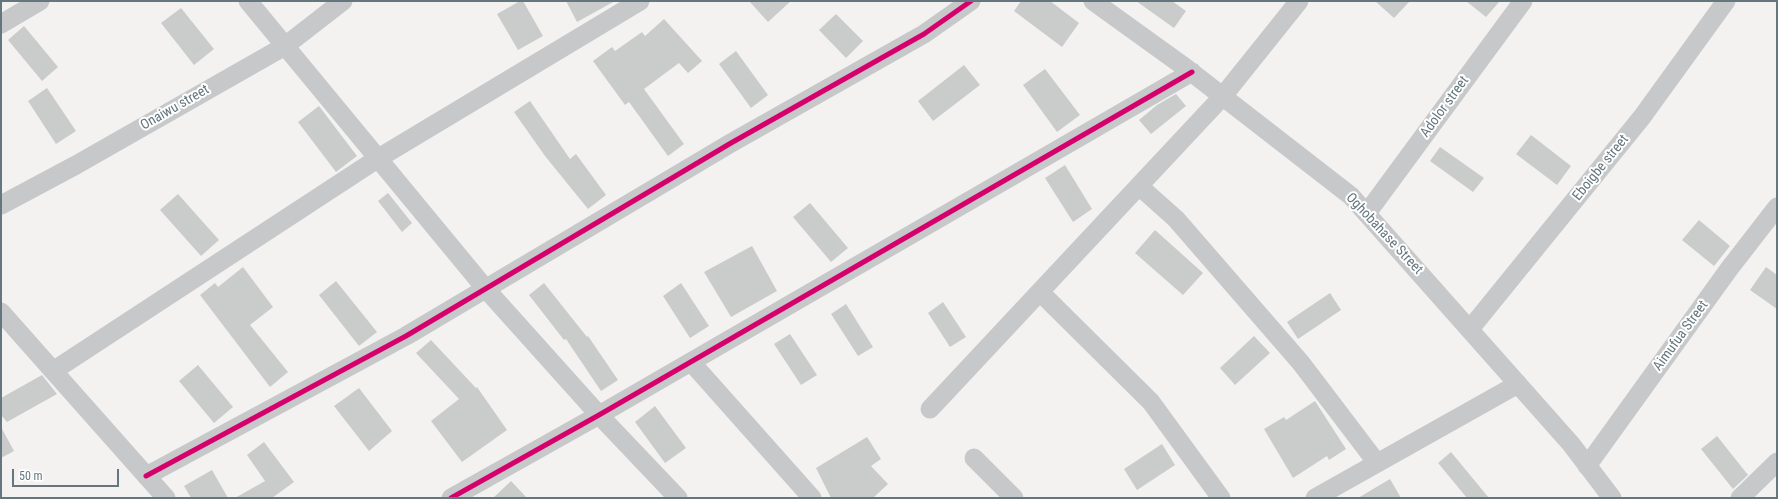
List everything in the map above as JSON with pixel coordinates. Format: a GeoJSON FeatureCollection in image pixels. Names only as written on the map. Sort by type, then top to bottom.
{"type":"FeatureCollection","features":[{"type":"Feature","properties":{"kind":"street"},"geometry":{"type":"LineString","coordinates":[[1,24],[40,1]]}},
{"type":"Feature","properties":{"kind":"street"},"geometry":{"type":"LineString","coordinates":[[248,1],[485,288],[599,415],[678,498]]}},
{"type":"Feature","properties":{"kind":"street","name":"Onaiwu street"},"geometry":{"type":"LineString","coordinates":[[1,205],[76,165],[285,46],[343,1]]}},
{"type":"Feature","properties":{"kind":"street"},"geometry":{"type":"LineString","coordinates":[[53,371],[377,159],[640,1]]}},
{"type":"Feature","properties":{"kind":"street"},"geometry":{"type":"LineString","coordinates":[[146,476],[406,336],[731,143],[924,34],[971,1]]}},
{"type":"Feature","properties":{"kind":"street","name":"Oghobahase Street"},"geometry":{"type":"LineString","coordinates":[[1093,1],[1116,8],[1192,72],[1351,196],[1571,444],[1612,498]]}},
{"type":"Feature","properties":{"kind":"street"},"geometry":{"type":"LineString","coordinates":[[930,409],[1223,96],[1299,1]]}},
{"type":"Feature","properties":{"kind":"street","name":"Adolor street"},"geometry":{"type":"LineString","coordinates":[[1367,213],[1522,1]]}},
{"type":"Feature","properties":{"kind":"street","name":"Eboigbe street"},"geometry":{"type":"LineString","coordinates":[[1470,329],[1642,117],[1726,1]]}},
{"type":"Feature","properties":{"kind":"street"},"geometry":{"type":"LineString","coordinates":[[451,498],[599,415],[1192,72]]}},
{"type":"Feature","properties":{"kind":"street"},"geometry":{"type":"LineString","coordinates":[[1139,186],[1176,219],[1301,363],[1377,463]]}},
{"type":"Feature","properties":{"kind":"street","name":"Aimufua Street"},"geometry":{"type":"LineString","coordinates":[[1588,466],[1729,269],[1777,208]]}},
{"type":"Feature","properties":{"kind":"street"},"geometry":{"type":"LineString","coordinates":[[1040,292],[1151,402],[1221,498]]}},
{"type":"Feature","properties":{"kind":"street"},"geometry":{"type":"LineString","coordinates":[[1,312],[166,498]]}},
{"type":"Feature","properties":{"kind":"street"},"geometry":{"type":"LineString","coordinates":[[691,362],[812,498]]}},
{"type":"Feature","properties":{"kind":"street"},"geometry":{"type":"LineString","coordinates":[[1315,498],[1518,384]]}},
{"type":"Feature","properties":{"kind":"street"},"geometry":{"type":"LineString","coordinates":[[974,458],[1014,498]]}},
{"type":"Feature","properties":{"kind":"street"},"geometry":{"type":"LineString","coordinates":[[1740,498],[1777,462]]}},
{"type":"Feature","properties":{"kind":"building"},"geometry":{"type":"Polygon","coordinates":[[[520,1],[523,1],[543,36],[518,50],[497,14],[520,1]]]}},
{"type":"Feature","properties":{"kind":"building"},"geometry":{"type":"Polygon","coordinates":[[[566,1],[615,1],[577,22],[566,1]]]}},
{"type":"Feature","properties":{"kind":"building"},"geometry":{"type":"Polygon","coordinates":[[[749,1],[791,1],[768,22],[749,1]]]}},
{"type":"Feature","properties":{"kind":"building"},"geometry":{"type":"Polygon","coordinates":[[[1021,1],[1050,1],[1079,23],[1062,47],[1014,11],[1021,1]]]}},
{"type":"Feature","properties":{"kind":"building"},"geometry":{"type":"Polygon","coordinates":[[[1136,1],[1172,1],[1186,11],[1174,28],[1136,1]]]}},
{"type":"Feature","properties":{"kind":"building"},"geometry":{"type":"Polygon","coordinates":[[[1375,1],[1410,1],[1394,18],[1375,1]]]}},
{"type":"Feature","properties":{"kind":"building"},"geometry":{"type":"Polygon","coordinates":[[[1466,1],[1500,1],[1486,17],[1466,1]]]}},
{"type":"Feature","properties":{"kind":"building"},"geometry":{"type":"Polygon","coordinates":[[[181,8],[214,49],[194,65],[161,23],[181,8]]]}},
{"type":"Feature","properties":{"kind":"building"},"geometry":{"type":"Polygon","coordinates":[[[836,14],[863,41],[846,58],[819,30],[836,14]]]}},
{"type":"Feature","properties":{"kind":"building"},"geometry":{"type":"Polygon","coordinates":[[[664,19],[702,61],[688,73],[679,63],[644,89],[684,144],[668,156],[629,102],[625,105],[593,61],[612,47],[615,51],[642,32],[645,36],[664,19]]]}},
{"type":"Feature","properties":{"kind":"building"},"geometry":{"type":"Polygon","coordinates":[[[24,26],[58,67],[42,81],[8,40],[24,26]]]}},
{"type":"Feature","properties":{"kind":"building"},"geometry":{"type":"Polygon","coordinates":[[[736,51],[768,95],[751,108],[719,64],[736,51]]]}},
{"type":"Feature","properties":{"kind":"building"},"geometry":{"type":"Polygon","coordinates":[[[964,65],[980,85],[933,121],[918,101],[964,65]]]}},
{"type":"Feature","properties":{"kind":"building"},"geometry":{"type":"Polygon","coordinates":[[[1045,69],[1080,115],[1057,132],[1023,85],[1045,69]]]}},
{"type":"Feature","properties":{"kind":"building"},"geometry":{"type":"Polygon","coordinates":[[[47,88],[76,131],[56,144],[28,101],[47,88]]]}},
{"type":"Feature","properties":{"kind":"building"},"geometry":{"type":"Polygon","coordinates":[[[1176,94],[1186,106],[1151,134],[1139,120],[1157,105],[1176,94]]]}},
{"type":"Feature","properties":{"kind":"building"},"geometry":{"type":"Polygon","coordinates":[[[530,101],[570,159],[576,154],[606,195],[588,209],[545,156],[514,112],[530,101]]]}},
{"type":"Feature","properties":{"kind":"building"},"geometry":{"type":"Polygon","coordinates":[[[319,106],[357,156],[336,172],[298,122],[319,106]]]}},
{"type":"Feature","properties":{"kind":"building"},"geometry":{"type":"Polygon","coordinates":[[[1531,135],[1571,166],[1557,185],[1516,154],[1531,135]]]}},
{"type":"Feature","properties":{"kind":"building"},"geometry":{"type":"Polygon","coordinates":[[[1440,147],[1484,178],[1473,192],[1430,161],[1440,147]]]}},
{"type":"Feature","properties":{"kind":"building"},"geometry":{"type":"Polygon","coordinates":[[[1065,165],[1092,209],[1073,222],[1045,178],[1065,165]]]}},
{"type":"Feature","properties":{"kind":"building"},"geometry":{"type":"Polygon","coordinates":[[[388,193],[412,223],[402,232],[378,201],[388,193]]]}},
{"type":"Feature","properties":{"kind":"building"},"geometry":{"type":"Polygon","coordinates":[[[178,194],[219,240],[201,256],[160,210],[178,194]]]}},
{"type":"Feature","properties":{"kind":"building"},"geometry":{"type":"Polygon","coordinates":[[[810,203],[848,248],[831,262],[793,217],[810,203]]]}},
{"type":"Feature","properties":{"kind":"building"},"geometry":{"type":"Polygon","coordinates":[[[1699,220],[1730,246],[1714,266],[1682,240],[1699,220]]]}},
{"type":"Feature","properties":{"kind":"building"},"geometry":{"type":"Polygon","coordinates":[[[1155,230],[1203,273],[1183,295],[1135,253],[1155,230]]]}},
{"type":"Feature","properties":{"kind":"building"},"geometry":{"type":"Polygon","coordinates":[[[752,246],[777,291],[731,317],[704,272],[752,246]]]}},
{"type":"Feature","properties":{"kind":"building"},"geometry":{"type":"Polygon","coordinates":[[[243,267],[273,307],[250,325],[288,372],[270,387],[200,295],[215,283],[218,287],[243,267]]]}},
{"type":"Feature","properties":{"kind":"building"},"geometry":{"type":"Polygon","coordinates":[[[1766,267],[1777,275],[1777,309],[1750,290],[1766,267]]]}},
{"type":"Feature","properties":{"kind":"building"},"geometry":{"type":"Polygon","coordinates":[[[336,281],[377,332],[359,346],[319,295],[336,281]]]}},
{"type":"Feature","properties":{"kind":"building"},"geometry":{"type":"Polygon","coordinates":[[[544,283],[587,337],[588,336],[618,380],[601,391],[566,339],[564,340],[529,295],[544,283]]]}},
{"type":"Feature","properties":{"kind":"building"},"geometry":{"type":"Polygon","coordinates":[[[681,283],[709,326],[690,338],[663,296],[681,283]]]}},
{"type":"Feature","properties":{"kind":"building"},"geometry":{"type":"Polygon","coordinates":[[[1330,293],[1341,310],[1298,339],[1287,322],[1330,293]]]}},
{"type":"Feature","properties":{"kind":"building"},"geometry":{"type":"Polygon","coordinates":[[[943,302],[966,337],[950,347],[928,313],[943,302]]]}},
{"type":"Feature","properties":{"kind":"building"},"geometry":{"type":"Polygon","coordinates":[[[846,304],[873,347],[858,356],[831,314],[846,304]]]}},
{"type":"Feature","properties":{"kind":"building"},"geometry":{"type":"Polygon","coordinates":[[[790,334],[817,375],[801,385],[774,344],[790,334]]]}},
{"type":"Feature","properties":{"kind":"building"},"geometry":{"type":"Polygon","coordinates":[[[1254,336],[1270,353],[1235,385],[1220,368],[1254,336]]]}},
{"type":"Feature","properties":{"kind":"building"},"geometry":{"type":"Polygon","coordinates":[[[431,340],[476,388],[477,387],[507,430],[462,462],[431,421],[459,399],[416,353],[431,340]]]}},
{"type":"Feature","properties":{"kind":"building"},"geometry":{"type":"Polygon","coordinates":[[[198,365],[233,407],[214,423],[179,381],[198,365]]]}},
{"type":"Feature","properties":{"kind":"building"},"geometry":{"type":"Polygon","coordinates":[[[42,375],[57,394],[7,422],[1,415],[1,398],[42,375]]]}},
{"type":"Feature","properties":{"kind":"building"},"geometry":{"type":"Polygon","coordinates":[[[359,388],[392,431],[369,451],[334,406],[359,388]]]}},
{"type":"Feature","properties":{"kind":"building"},"geometry":{"type":"Polygon","coordinates":[[[1315,401],[1346,449],[1329,460],[1327,456],[1293,478],[1264,429],[1284,417],[1286,420],[1315,401]]]}},
{"type":"Feature","properties":{"kind":"building"},"geometry":{"type":"Polygon","coordinates":[[[655,406],[686,448],[665,463],[635,422],[655,406]]]}},
{"type":"Feature","properties":{"kind":"building"},"geometry":{"type":"Polygon","coordinates":[[[1,427],[14,451],[1,458],[1,427]]]}},
{"type":"Feature","properties":{"kind":"building"},"geometry":{"type":"Polygon","coordinates":[[[1717,436],[1748,475],[1733,489],[1701,449],[1717,436]]]}},
{"type":"Feature","properties":{"kind":"building"},"geometry":{"type":"Polygon","coordinates":[[[867,437],[881,459],[871,466],[888,484],[873,498],[831,498],[816,468],[867,437]]]}},
{"type":"Feature","properties":{"kind":"building"},"geometry":{"type":"Polygon","coordinates":[[[264,442],[294,482],[272,498],[235,498],[265,481],[247,455],[264,442]]]}},
{"type":"Feature","properties":{"kind":"building"},"geometry":{"type":"Polygon","coordinates":[[[1162,444],[1175,465],[1137,490],[1124,469],[1162,444]]]}},
{"type":"Feature","properties":{"kind":"building"},"geometry":{"type":"Polygon","coordinates":[[[1451,452],[1489,498],[1467,498],[1438,463],[1451,452]]]}},
{"type":"Feature","properties":{"kind":"building"},"geometry":{"type":"Polygon","coordinates":[[[212,470],[228,498],[191,498],[184,486],[212,470]]]}},
{"type":"Feature","properties":{"kind":"building"},"geometry":{"type":"Polygon","coordinates":[[[1390,479],[1401,498],[1358,498],[1390,479]]]}},
{"type":"Feature","properties":{"kind":"building"},"geometry":{"type":"Polygon","coordinates":[[[511,481],[527,498],[493,498],[511,481]]]}},
{"type":"Feature","properties":{"kind":"cycle path"},"geometry":{"type":"LineString","coordinates":[[146,476],[406,336],[731,143],[924,34],[971,1]]}},
{"type":"Feature","properties":{"kind":"cycle path"},"geometry":{"type":"LineString","coordinates":[[451,498],[599,415],[1192,72]]}}]}
